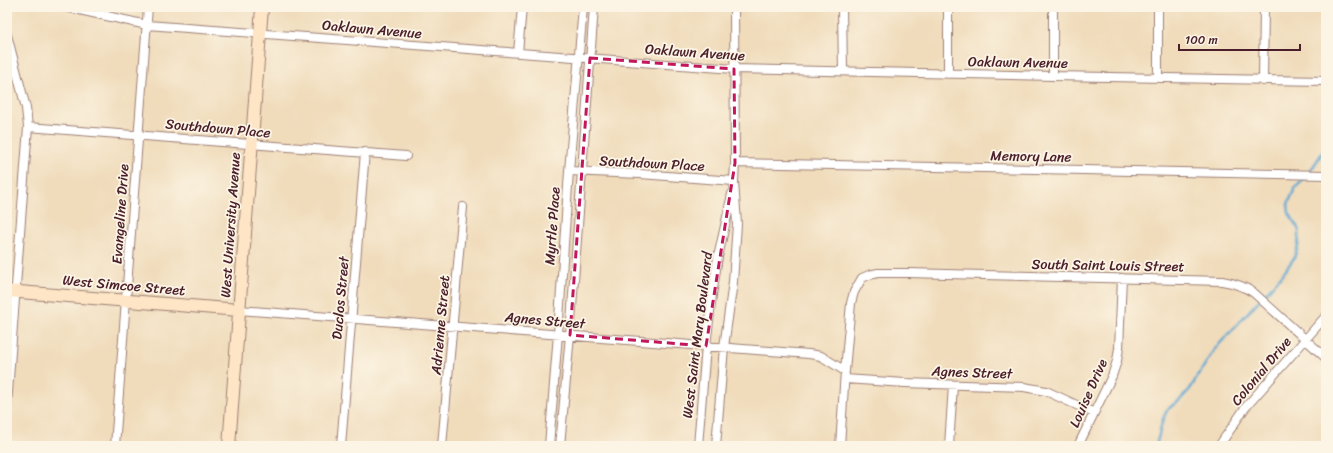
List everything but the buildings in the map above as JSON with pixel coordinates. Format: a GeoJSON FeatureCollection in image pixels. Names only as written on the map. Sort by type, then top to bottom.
{"type":"FeatureCollection","features":[{"type":"Feature","properties":{"kind":"main road","name":"West University Avenue"},"geometry":{"type":"LineString","coordinates":[[229,446],[262,7]]}},
{"type":"Feature","properties":{"kind":"main road","name":"West Simcoe Street"},"geometry":{"type":"LineString","coordinates":[[11,291],[239,310]]}},
{"type":"Feature","properties":{"kind":"street","name":"Oaklawn Avenue"},"geometry":{"type":"LineString","coordinates":[[66,7],[147,25],[734,69],[1263,81],[1326,81]]}},
{"type":"Feature","properties":{"kind":"street","name":"Evangeline Drive"},"geometry":{"type":"LineString","coordinates":[[116,446],[148,7]]}},
{"type":"Feature","properties":{"kind":"street"},"geometry":{"type":"LineString","coordinates":[[518,53],[522,7]]}},
{"type":"Feature","properties":{"kind":"street","name":"Myrtle Place"},"geometry":{"type":"LineString","coordinates":[[549,446],[569,171],[583,7]]}},
{"type":"Feature","properties":{"kind":"street","name":"Myrtle Place"},"geometry":{"type":"LineString","coordinates":[[560,446],[570,335],[594,7]]}},
{"type":"Feature","properties":{"kind":"street","name":"West Saint Mary Boulevard"},"geometry":{"type":"LineString","coordinates":[[716,446],[724,347],[737,224],[734,181],[734,7]]}},
{"type":"Feature","properties":{"kind":"street"},"geometry":{"type":"LineString","coordinates":[[842,7],[843,72]]}},
{"type":"Feature","properties":{"kind":"street"},"geometry":{"type":"LineString","coordinates":[[948,7],[948,74]]}},
{"type":"Feature","properties":{"kind":"street"},"geometry":{"type":"LineString","coordinates":[[1053,7],[1053,76]]}},
{"type":"Feature","properties":{"kind":"street"},"geometry":{"type":"LineString","coordinates":[[1158,7],[1158,78]]}},
{"type":"Feature","properties":{"kind":"street"},"geometry":{"type":"LineString","coordinates":[[1263,81],[1264,7]]}},
{"type":"Feature","properties":{"kind":"street"},"geometry":{"type":"LineString","coordinates":[[7,35],[26,108],[28,127],[11,291],[7,405]]}},
{"type":"Feature","properties":{"kind":"street","name":"Southdown Place"},"geometry":{"type":"LineString","coordinates":[[28,127],[406,156]]}},
{"type":"Feature","properties":{"kind":"street","name":"Duclos Street"},"geometry":{"type":"LineString","coordinates":[[342,446],[365,152]]}},
{"type":"Feature","properties":{"kind":"street","name":"Memory Lane"},"geometry":{"type":"LineString","coordinates":[[735,163],[1326,175]]}},
{"type":"Feature","properties":{"kind":"street","name":"Southdown Place"},"geometry":{"type":"LineString","coordinates":[[569,171],[640,174],[734,181]]}},
{"type":"Feature","properties":{"kind":"street","name":"West Saint Mary Boulevard"},"geometry":{"type":"LineString","coordinates":[[698,446],[706,346],[718,257],[734,181]]}},
{"type":"Feature","properties":{"kind":"street","name":"Adrienne Street"},"geometry":{"type":"LineString","coordinates":[[442,446],[463,207]]}},
{"type":"Feature","properties":{"kind":"street","name":"South Saint Louis Street"},"geometry":{"type":"LineString","coordinates":[[845,375],[851,304],[854,292],[862,278],[873,273],[1222,281],[1238,284],[1254,294],[1326,358]]}},
{"type":"Feature","properties":{"kind":"street","name":"Louise Drive"},"geometry":{"type":"LineString","coordinates":[[1078,446],[1112,376],[1117,361],[1122,278]]}},
{"type":"Feature","properties":{"kind":"street","name":"Agnes Street"},"geometry":{"type":"LineString","coordinates":[[239,310],[809,354],[821,356],[845,375],[905,383],[1014,386],[1039,389],[1094,413]]}},
{"type":"Feature","properties":{"kind":"street","name":"Colonial Drive"},"geometry":{"type":"LineString","coordinates":[[1219,446],[1245,408],[1304,339],[1326,316]]}},
{"type":"Feature","properties":{"kind":"street"},"geometry":{"type":"LineString","coordinates":[[840,446],[845,375]]}},
{"type":"Feature","properties":{"kind":"street"},"geometry":{"type":"LineString","coordinates":[[949,446],[953,385]]}},
{"type":"Feature","properties":{"kind":"highlighted area"},"geometry":{"type":"Polygon","coordinates":[[[590,58],[734,69],[735,163],[706,346],[570,335],[590,58]]]}},
{"type":"Feature","properties":{"kind":"waterway"},"geometry":{"type":"LineString","coordinates":[[1309,173],[1326,147]]}},
{"type":"Feature","properties":{"kind":"waterway"},"geometry":{"type":"LineString","coordinates":[[1156,446],[1167,410],[1180,400],[1190,389],[1214,350],[1282,275],[1294,258],[1298,246],[1299,230],[1289,213],[1288,204],[1295,188],[1306,177]]}}]}
